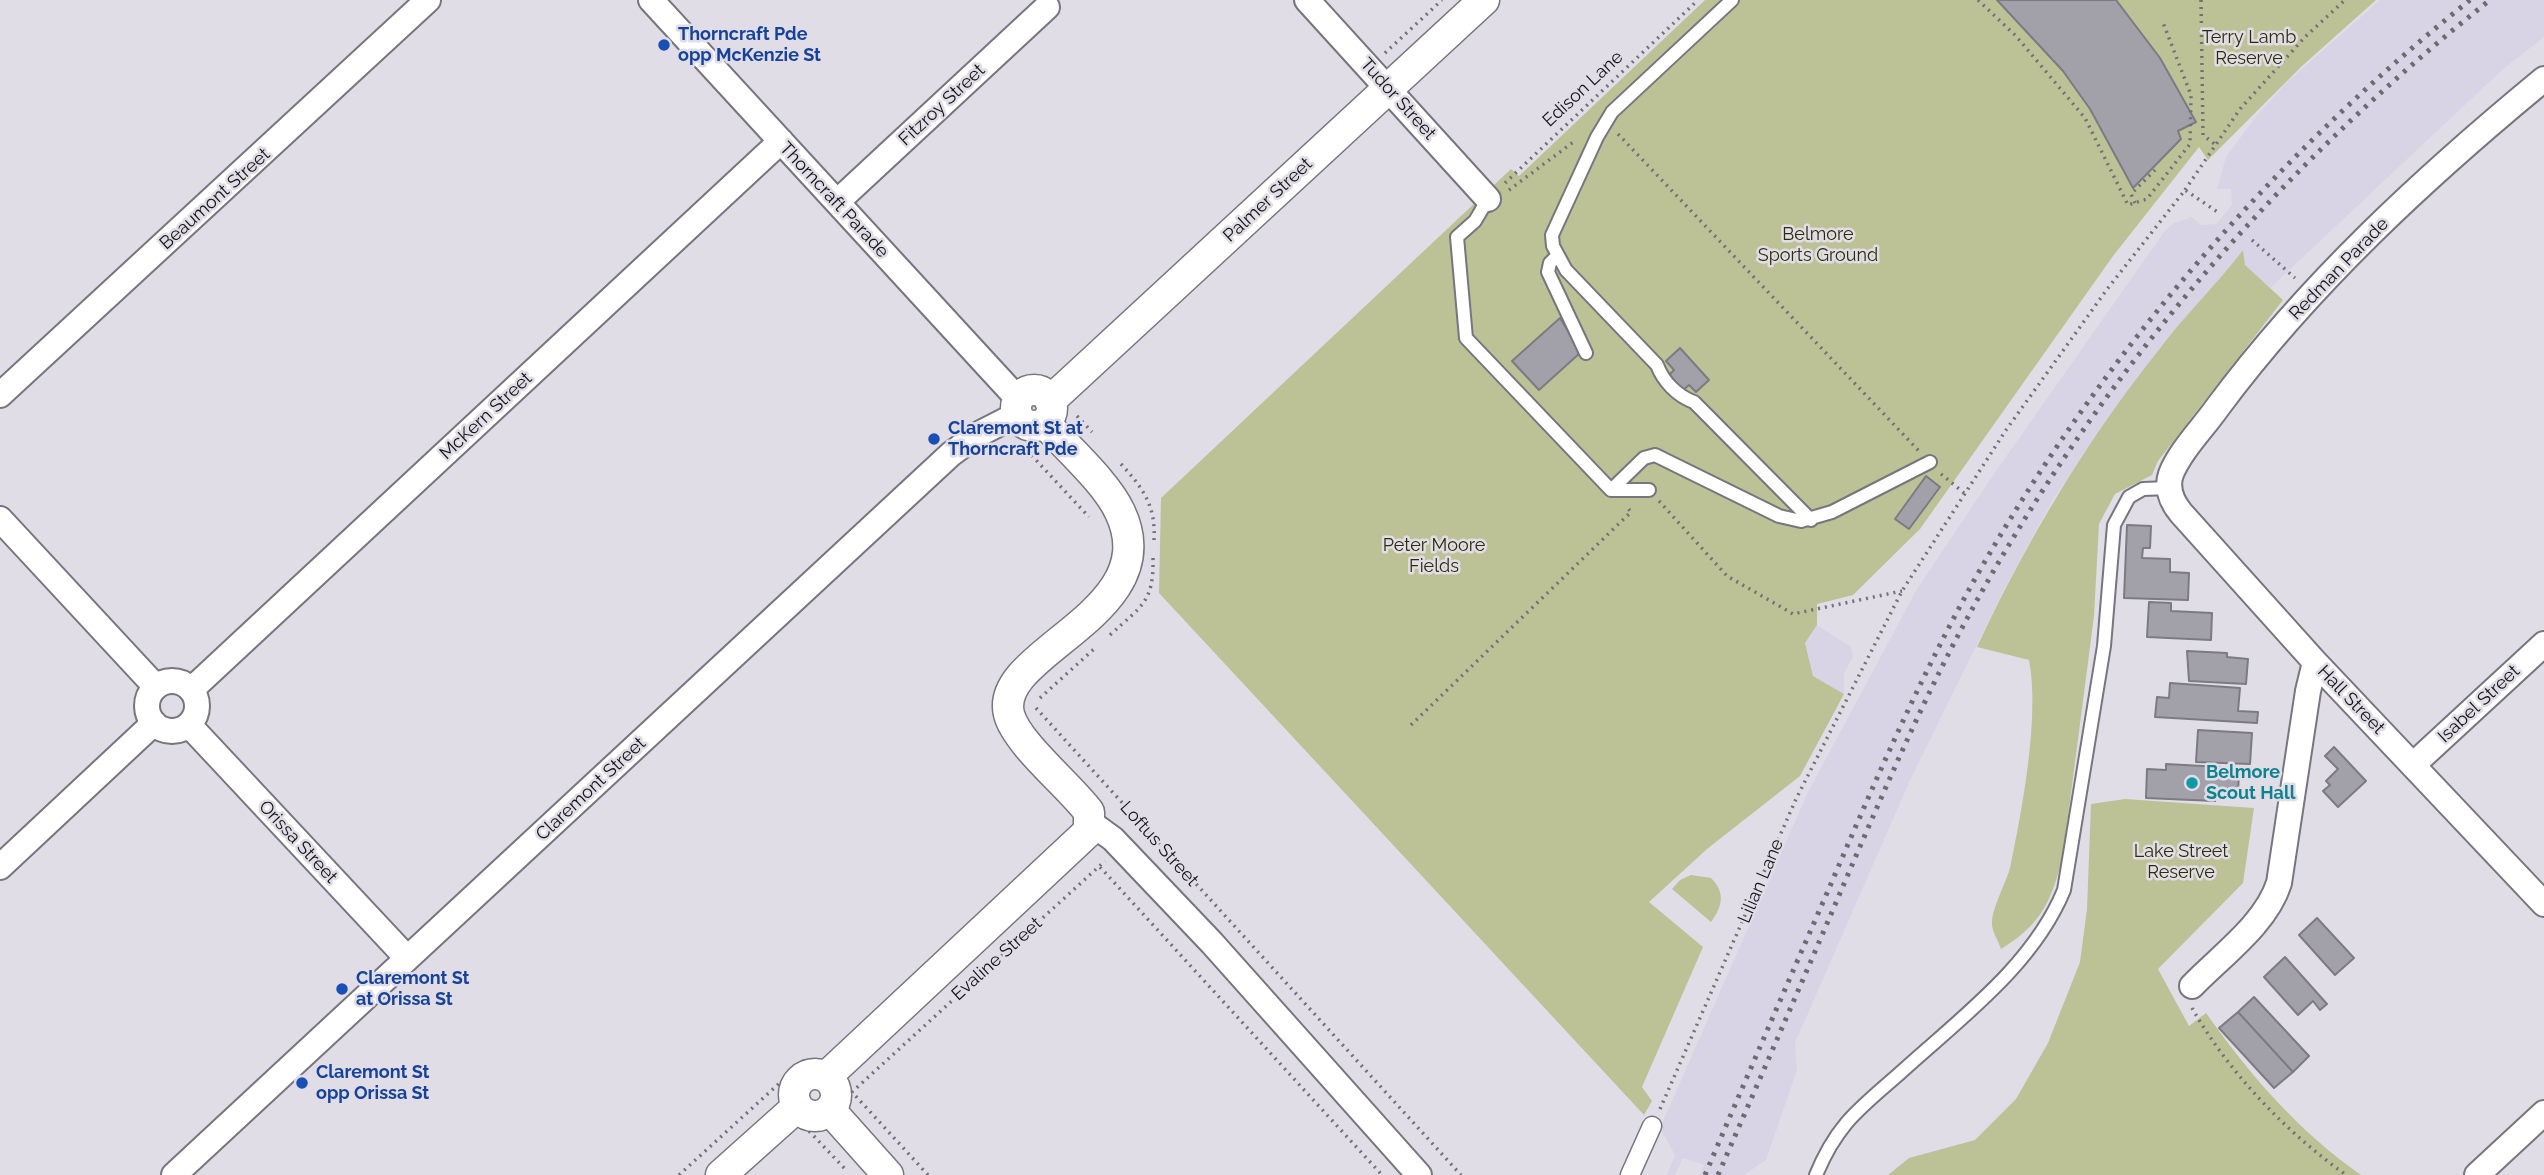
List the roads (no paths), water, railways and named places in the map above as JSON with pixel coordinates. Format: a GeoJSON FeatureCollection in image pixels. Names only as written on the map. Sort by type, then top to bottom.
{"type":"FeatureCollection","features":[{"type":"Feature","properties":{"kind":"street","name":"Beaumont Street"},"geometry":{"type":"LineString","coordinates":[[0,395],[428,0]]}},
{"type":"Feature","properties":{"kind":"street","name":"Thorncraft Parade"},"geometry":{"type":"LineString","coordinates":[[651,0],[837,202],[1017,407]]}},
{"type":"Feature","properties":{"kind":"street","name":"Tudor Street"},"geometry":{"type":"LineString","coordinates":[[1307,0],[1488,199]]}},
{"type":"Feature","properties":{"kind":"street","name":"Palmer Street"},"geometry":{"type":"LineString","coordinates":[[1048,412],[1485,0]]}},
{"type":"Feature","properties":{"kind":"street","name":"Fitzroy Street"},"geometry":{"type":"LineString","coordinates":[[837,202],[1047,8]]}},
{"type":"Feature","properties":{"kind":"street","name":"Redman Parade"},"geometry":{"type":"LineString","coordinates":[[2169,488],[2171,474],[2181,458],[2234,386],[2312,294],[2398,209],[2544,79]]}},
{"type":"Feature","properties":{"kind":"street","name":"McKern Street"},"geometry":{"type":"LineString","coordinates":[[191,690],[780,141]]}},
{"type":"Feature","properties":{"kind":"street"},"geometry":{"type":"LineString","coordinates":[[1017,407],[1028,426],[1048,412]]}},
{"type":"Feature","properties":{"kind":"street","name":"Claremont Street"},"geometry":{"type":"LineString","coordinates":[[174,1175],[951,454],[1017,407]]}},
{"type":"Feature","properties":{"kind":"street","name":"Loftus Street"},"geometry":{"type":"LineString","coordinates":[[1048,412],[1116,504],[1126,535],[1124,566],[1114,592],[1025,673],[1008,700],[1009,718],[1018,733],[1081,801],[1089,812],[1091,823],[1121,847],[1212,943],[1419,1175]]}},
{"type":"Feature","properties":{"kind":"street","name":"Hall Street"},"geometry":{"type":"LineString","coordinates":[[2169,488],[2173,503],[2181,513],[2315,662],[2544,904]]}},
{"type":"Feature","properties":{"kind":"street"},"geometry":{"type":"LineString","coordinates":[[0,519],[156,687]]}},
{"type":"Feature","properties":{"kind":"street","name":"Isabel Street"},"geometry":{"type":"LineString","coordinates":[[2414,764],[2544,644]]}},
{"type":"Feature","properties":{"kind":"street"},"geometry":{"type":"LineString","coordinates":[[2192,986],[2264,914],[2274,898],[2315,662]]}},
{"type":"Feature","properties":{"kind":"street"},"geometry":{"type":"LineString","coordinates":[[178,682],[191,690],[197,712],[189,725],[168,731],[154,723],[148,709],[148,701],[156,687],[178,682]]}},
{"type":"Feature","properties":{"kind":"street"},"geometry":{"type":"LineString","coordinates":[[0,867],[154,723]]}},
{"type":"Feature","properties":{"kind":"street","name":"Orissa Street"},"geometry":{"type":"LineString","coordinates":[[189,725],[407,958]]}},
{"type":"Feature","properties":{"kind":"street","name":"Evaline Street"},"geometry":{"type":"LineString","coordinates":[[826,1077],[1086,838],[1091,823]]}},
{"type":"Feature","properties":{"kind":"street"},"geometry":{"type":"LineString","coordinates":[[802,1119],[793,1093],[799,1080],[812,1073],[826,1077],[888,1175]]}},
{"type":"Feature","properties":{"kind":"street"},"geometry":{"type":"LineString","coordinates":[[721,1175],[802,1119],[803,1112],[816,1116],[841,1101]]}},
{"type":"Feature","properties":{"kind":"street"},"geometry":{"type":"LineString","coordinates":[[2477,1175],[2544,1113]]}},
{"type":"Feature","properties":{"kind":"street"},"geometry":{"type":"LineString","coordinates":[[1630,1175],[1652,1126]]}},
{"type":"Feature","properties":{"kind":"lane"},"geometry":{"type":"LineString","coordinates":[[1731,0],[1612,112],[1556,222],[1552,235],[1557,256],[1566,270],[1657,365],[1661,375],[1682,398],[1694,402],[1811,520]]}},
{"type":"Feature","properties":{"kind":"lane"},"geometry":{"type":"LineString","coordinates":[[1488,199],[1475,221],[1457,237],[1466,338],[1611,489],[1649,490]]}},
{"type":"Feature","properties":{"kind":"lane"},"geometry":{"type":"LineString","coordinates":[[1557,256],[1550,263],[1548,272],[1586,354]]}},
{"type":"Feature","properties":{"kind":"lane"},"geometry":{"type":"LineString","coordinates":[[1611,489],[1644,458],[1655,455],[1779,516],[1811,520],[1930,462]]}},
{"type":"Feature","properties":{"kind":"lane"},"geometry":{"type":"LineString","coordinates":[[1816,1175],[1829,1142],[1863,1103],[1943,1034],[2012,969],[2041,936],[2054,914],[2064,890],[2104,646],[2114,525],[2129,497],[2143,489],[2169,488]]}},
{"type":"Feature","properties":{"kind":"railway"},"geometry":{"type":"LineString","coordinates":[[1705,1175],[1916,694],[1955,615],[2025,495],[2078,416],[2135,339],[2259,194],[2397,61],[2470,0]]}},
{"type":"Feature","properties":{"kind":"railway"},"geometry":{"type":"LineString","coordinates":[[1718,1175],[1925,703],[1953,645],[2005,552],[2061,463],[2122,377],[2187,294],[2257,215],[2331,140],[2409,68],[2490,0]]}},
{"type":"Feature","properties":{"kind":"place","name":"Thorncraft Pde opp McKenzie St"},"geometry":{"type":"Point","coordinates":[664,45]}},
{"type":"Feature","properties":{"kind":"place","name":"Claremont St at Thorncraft Pde"},"geometry":{"type":"Point","coordinates":[934,439]}},
{"type":"Feature","properties":{"kind":"place","name":"Belmore Scout Hall"},"geometry":{"type":"Point","coordinates":[2192,783]}},
{"type":"Feature","properties":{"kind":"place","name":"Claremont St at Orissa St"},"geometry":{"type":"Point","coordinates":[342,989]}},
{"type":"Feature","properties":{"kind":"place","name":"Claremont St opp Orissa St"},"geometry":{"type":"Point","coordinates":[302,1083]}},
{"type":"Feature","properties":{"kind":"park label","name":"Terry Lamb Reserve"},"geometry":{"type":"Point","coordinates":[2249,48]}},
{"type":"Feature","properties":{"kind":"park label","name":"Belmore Sports Ground"},"geometry":{"type":"Point","coordinates":[1818,245]}},
{"type":"Feature","properties":{"kind":"park label","name":"Peter Moore Fields"},"geometry":{"type":"Point","coordinates":[1434,556]}},
{"type":"Feature","properties":{"kind":"park label","name":"Lake Street Reserve"},"geometry":{"type":"Point","coordinates":[2181,862]}}]}
